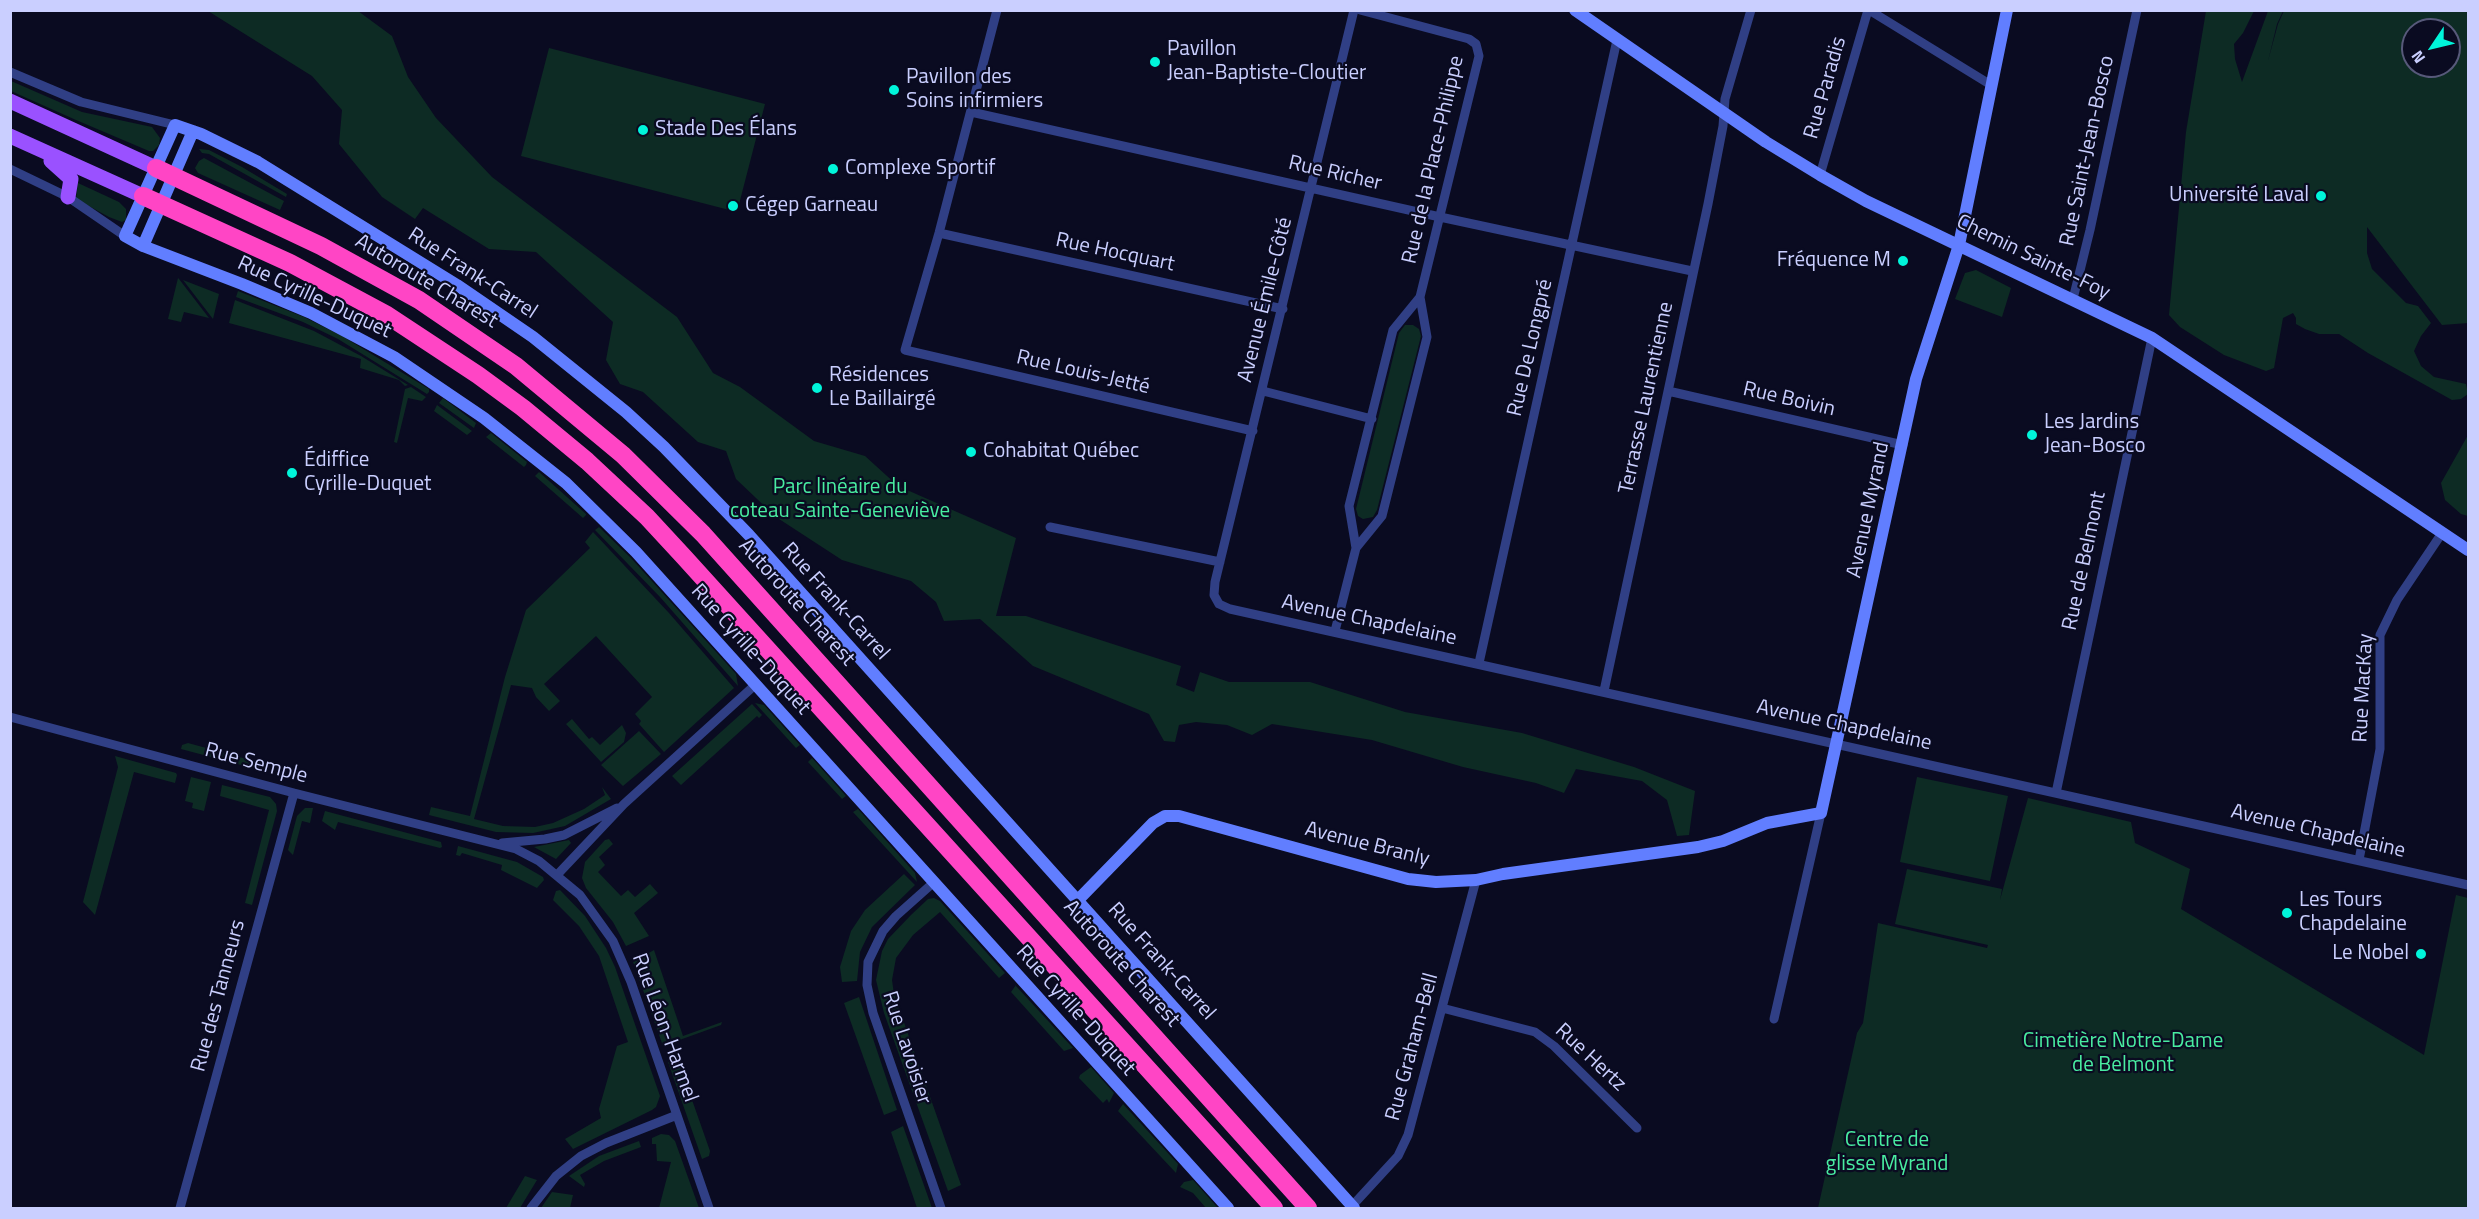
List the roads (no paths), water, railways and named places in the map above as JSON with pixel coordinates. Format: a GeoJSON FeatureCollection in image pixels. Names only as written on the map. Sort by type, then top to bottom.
{"type":"FeatureCollection","features":[{"type":"Feature","properties":{"kind":"highway","name":"Autoroute Charest"},"geometry":{"type":"LineString","coordinates":[[156,168],[321,246],[419,300],[516,366],[623,454],[725,558],[1308,1209]]}},
{"type":"Feature","properties":{"kind":"highway"},"geometry":{"type":"LineString","coordinates":[[143,196],[290,262],[409,329],[523,408],[607,480],[684,557],[1274,1209]]}},
{"type":"Feature","properties":{"kind":"main road","name":"Autoroute Charest"},"geometry":{"type":"LineString","coordinates":[[10,101],[156,168]]}},
{"type":"Feature","properties":{"kind":"main road"},"geometry":{"type":"LineString","coordinates":[[10,136],[143,196]]}},
{"type":"Feature","properties":{"kind":"main road"},"geometry":{"type":"LineString","coordinates":[[26,143],[69,175],[71,184],[68,197]]}},
{"type":"Feature","properties":{"kind":"street"},"geometry":{"type":"LineString","coordinates":[[939,233],[997,10]]}},
{"type":"Feature","properties":{"kind":"street","name":"Avenue Émile-Côté"},"geometry":{"type":"LineString","coordinates":[[1215,598],[1214,588],[1220,562],[1354,10]]}},
{"type":"Feature","properties":{"kind":"street","name":"Rue de la Place-Philippe"},"geometry":{"type":"LineString","coordinates":[[1335,632],[1356,548],[1349,506],[1393,330],[1419,297],[1479,56],[1479,49],[1469,39],[1360,10]]}},
{"type":"Feature","properties":{"kind":"street","name":"Chemin Sainte-Foy"},"geometry":{"type":"LineString","coordinates":[[1575,10],[1724,113],[1820,175],[1866,201],[2152,338],[2469,550]]}},
{"type":"Feature","properties":{"kind":"street","name":"Terrasse Laurentienne"},"geometry":{"type":"LineString","coordinates":[[1604,691],[1710,193],[1725,99],[1751,10]]}},
{"type":"Feature","properties":{"kind":"street"},"geometry":{"type":"LineString","coordinates":[[1869,10],[1991,85]]}},
{"type":"Feature","properties":{"kind":"street","name":"Rue Paradis"},"geometry":{"type":"LineString","coordinates":[[1820,175],[1869,10]]}},
{"type":"Feature","properties":{"kind":"street","name":"Avenue Myrand"},"geometry":{"type":"LineString","coordinates":[[1774,1019],[1837,744],[1916,379],[1959,244],[2007,10]]}},
{"type":"Feature","properties":{"kind":"street","name":"Rue Saint-Jean-Bosco"},"geometry":{"type":"LineString","coordinates":[[2073,299],[2137,10]]}},
{"type":"Feature","properties":{"kind":"street","name":"Rue De Longpré"},"geometry":{"type":"LineString","coordinates":[[1479,663],[1617,40]]}},
{"type":"Feature","properties":{"kind":"street","name":"Rue Frank-Carrel"},"geometry":{"type":"LineString","coordinates":[[10,72],[81,102],[175,125],[239,152],[457,285],[533,337],[626,412],[671,454],[749,535],[1353,1207]]}},
{"type":"Feature","properties":{"kind":"street","name":"Rue Richer"},"geometry":{"type":"LineString","coordinates":[[971,112],[1692,271]]}},
{"type":"Feature","properties":{"kind":"street"},"geometry":{"type":"LineString","coordinates":[[125,236],[175,125]]}},
{"type":"Feature","properties":{"kind":"street"},"geometry":{"type":"LineString","coordinates":[[143,246],[193,131]]}},
{"type":"Feature","properties":{"kind":"street","name":"Rue Cyrille-Duquet"},"geometry":{"type":"LineString","coordinates":[[10,169],[68,197],[143,246],[311,313],[394,357],[484,418],[566,483],[636,552],[1228,1209]]}},
{"type":"Feature","properties":{"kind":"street","name":"Rue Hocquart"},"geometry":{"type":"LineString","coordinates":[[939,233],[1283,309]]}},
{"type":"Feature","properties":{"kind":"street","name":"Rue Louis-Jetté"},"geometry":{"type":"LineString","coordinates":[[939,233],[905,350],[1253,431]]}},
{"type":"Feature","properties":{"kind":"street","name":"Rue de la Place-Philippe"},"geometry":{"type":"LineString","coordinates":[[1356,548],[1382,516],[1427,337],[1419,297]]}},
{"type":"Feature","properties":{"kind":"street","name":"Rue de Belmont"},"geometry":{"type":"LineString","coordinates":[[2056,793],[2152,338]]}},
{"type":"Feature","properties":{"kind":"street"},"geometry":{"type":"LineString","coordinates":[[1263,391],[1372,418]]}},
{"type":"Feature","properties":{"kind":"street","name":"Rue Boivin"},"geometry":{"type":"LineString","coordinates":[[1668,391],[1903,445]]}},
{"type":"Feature","properties":{"kind":"street"},"geometry":{"type":"LineString","coordinates":[[1050,527],[1220,562]]}},
{"type":"Feature","properties":{"kind":"street","name":"Rue MacKay"},"geometry":{"type":"LineString","coordinates":[[2360,860],[2379,749],[2380,635],[2397,600],[2442,533]]}},
{"type":"Feature","properties":{"kind":"street","name":"Avenue Chapdelaine"},"geometry":{"type":"LineString","coordinates":[[1215,598],[1224,607],[2469,885]]}},
{"type":"Feature","properties":{"kind":"street","name":"Rue Semple"},"geometry":{"type":"LineString","coordinates":[[10,717],[294,793],[516,849],[539,861],[557,875],[624,804],[756,685]]}},
{"type":"Feature","properties":{"kind":"street","name":"Rue des Tanneurs"},"geometry":{"type":"LineString","coordinates":[[180,1209],[294,793]]}},
{"type":"Feature","properties":{"kind":"street","name":"Rue Semple"},"geometry":{"type":"LineString","coordinates":[[492,844],[545,840],[564,835],[624,804]]}},
{"type":"Feature","properties":{"kind":"street","name":"Avenue Branly"},"geometry":{"type":"LineString","coordinates":[[1078,900],[1153,823],[1165,816],[1408,879],[1437,882],[1476,880],[1503,874],[1698,847],[1723,841],[1767,823],[1821,813]]}},
{"type":"Feature","properties":{"kind":"street","name":"Rue Léon-Harmel"},"geometry":{"type":"LineString","coordinates":[[557,875],[579,895],[613,941],[631,982],[709,1209]]}},
{"type":"Feature","properties":{"kind":"street","name":"Rue Graham-Bell"},"geometry":{"type":"LineString","coordinates":[[1353,1207],[1398,1156],[1408,1135],[1476,880]]}},
{"type":"Feature","properties":{"kind":"street","name":"Rue Lavoisier"},"geometry":{"type":"LineString","coordinates":[[933,883],[896,916],[883,931],[868,962],[867,985],[873,1012],[941,1209]]}},
{"type":"Feature","properties":{"kind":"street","name":"Rue Hertz"},"geometry":{"type":"LineString","coordinates":[[1442,1008],[1535,1032],[1554,1046],[1637,1128]]}},
{"type":"Feature","properties":{"kind":"street"},"geometry":{"type":"LineString","coordinates":[[531,1209],[556,1176],[581,1156],[606,1143],[676,1115]]}},
{"type":"Feature","properties":{"kind":"place","name":"Pavillon Jean-Baptiste-Cloutier"},"geometry":{"type":"Point","coordinates":[1155,62]}},
{"type":"Feature","properties":{"kind":"place","name":"Pavillon des Soins infirmiers"},"geometry":{"type":"Point","coordinates":[894,90]}},
{"type":"Feature","properties":{"kind":"place","name":"Stade Des Élans"},"geometry":{"type":"Point","coordinates":[643,130]}},
{"type":"Feature","properties":{"kind":"place","name":"Complexe Sportif"},"geometry":{"type":"Point","coordinates":[833,169]}},
{"type":"Feature","properties":{"kind":"place","name":"Université Laval"},"geometry":{"type":"Point","coordinates":[2321,196]}},
{"type":"Feature","properties":{"kind":"place","name":"Cégep Garneau"},"geometry":{"type":"Point","coordinates":[733,206]}},
{"type":"Feature","properties":{"kind":"place","name":"Fréquence M"},"geometry":{"type":"Point","coordinates":[1903,261]}},
{"type":"Feature","properties":{"kind":"place","name":"Résidences Le Baillairgé"},"geometry":{"type":"Point","coordinates":[817,388]}},
{"type":"Feature","properties":{"kind":"place","name":"Les Jardins Jean-Bosco"},"geometry":{"type":"Point","coordinates":[2032,435]}},
{"type":"Feature","properties":{"kind":"place","name":"Cohabitat Québec"},"geometry":{"type":"Point","coordinates":[971,452]}},
{"type":"Feature","properties":{"kind":"place","name":"Édiffice Cyrille-Duquet"},"geometry":{"type":"Point","coordinates":[292,473]}},
{"type":"Feature","properties":{"kind":"place","name":"Les Tours Chapdelaine"},"geometry":{"type":"Point","coordinates":[2287,913]}},
{"type":"Feature","properties":{"kind":"place","name":"Le Nobel"},"geometry":{"type":"Point","coordinates":[2421,954]}},
{"type":"Feature","properties":{"kind":"park label","name":"Parc linéaire du coteau Sainte-Geneviève"},"geometry":{"type":"Point","coordinates":[840,500]}},
{"type":"Feature","properties":{"kind":"park label","name":"Cimetière Notre-Dame de Belmont"},"geometry":{"type":"Point","coordinates":[2123,1054]}},
{"type":"Feature","properties":{"kind":"park label","name":"Centre de glisse Myrand"},"geometry":{"type":"Point","coordinates":[1887,1153]}}]}
